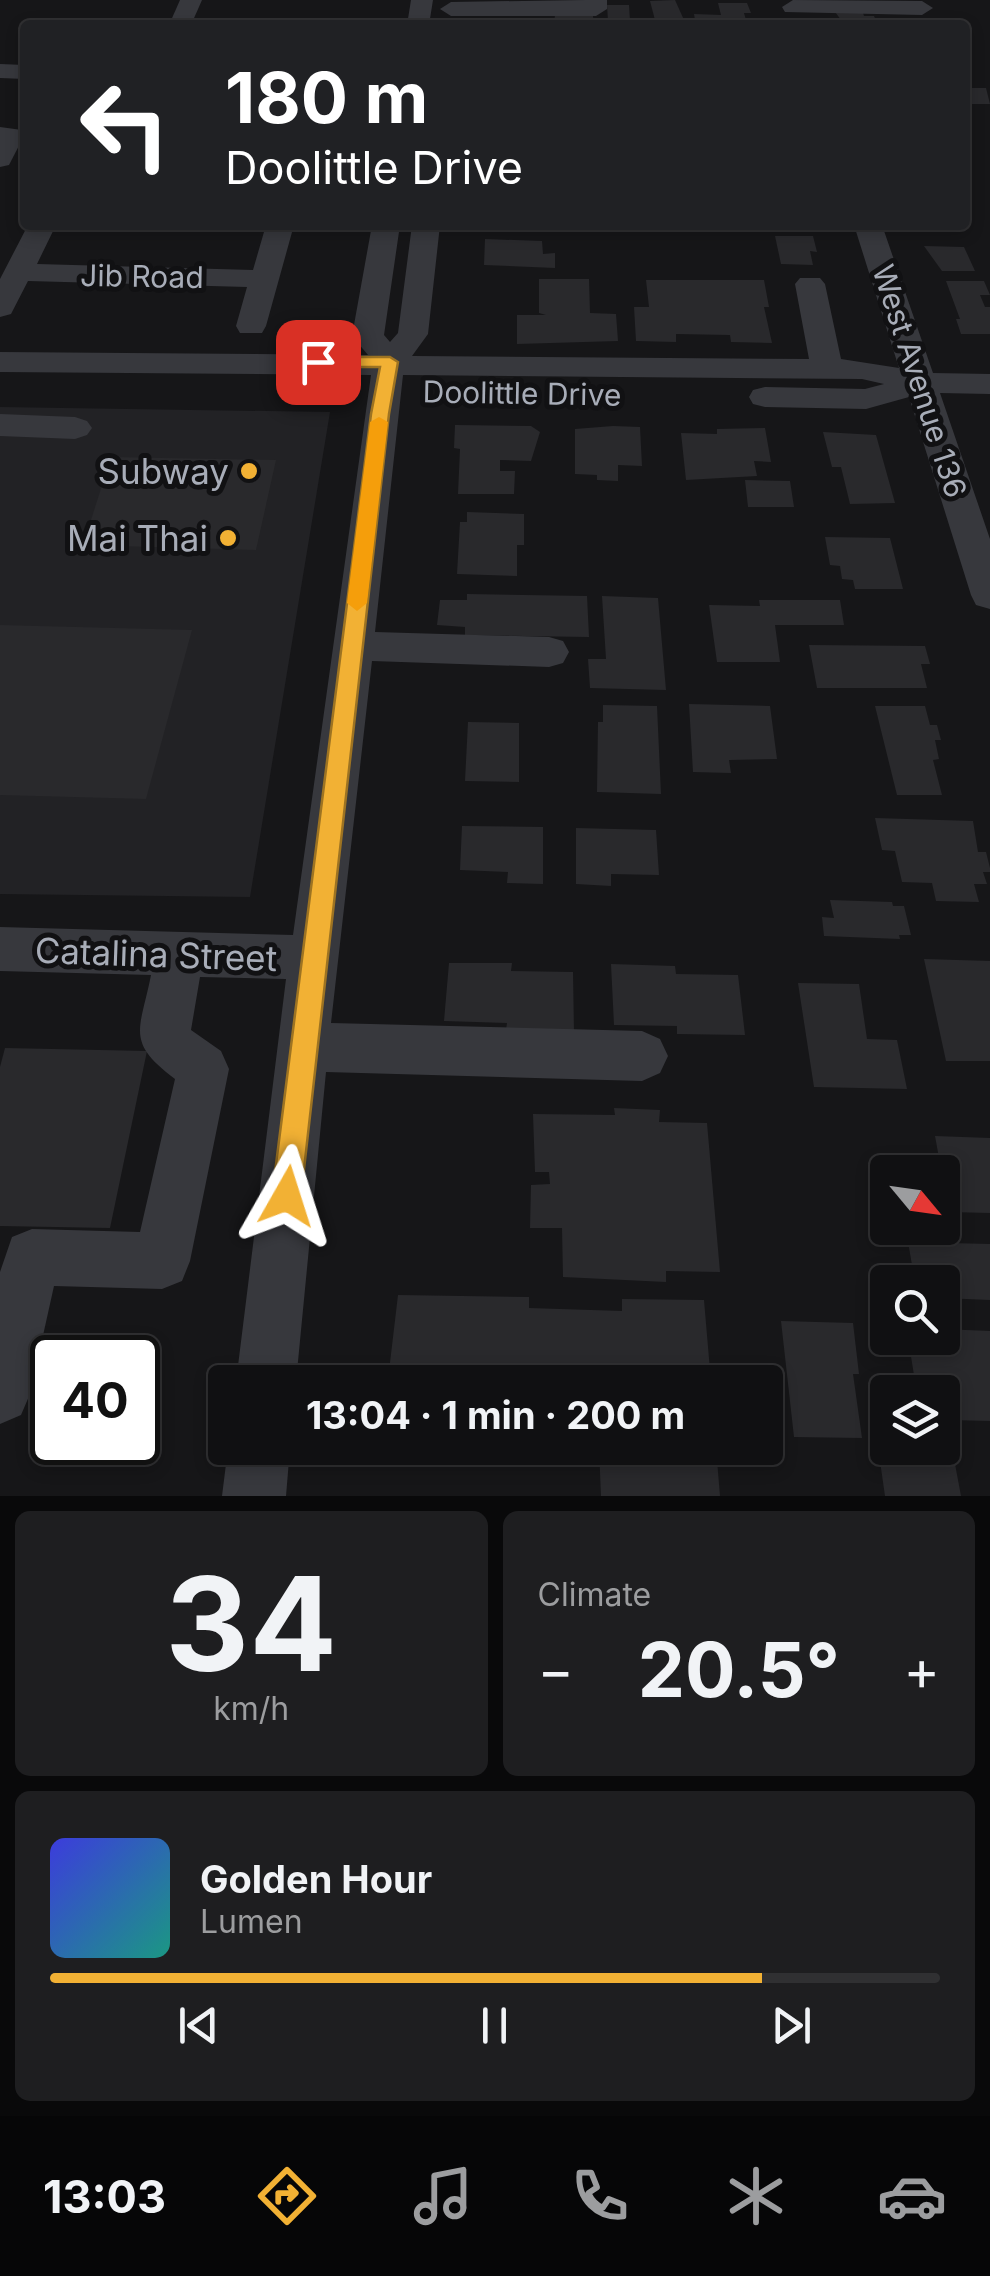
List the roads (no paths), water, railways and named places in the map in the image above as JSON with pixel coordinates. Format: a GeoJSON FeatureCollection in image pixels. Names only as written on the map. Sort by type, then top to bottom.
{"type":"FeatureCollection","features":[{"type":"Feature","properties":{"kind":"street"},"geometry":{"type":"LineString","coordinates":[[451,11],[596,10],[596,0]]}},
{"type":"Feature","properties":{"kind":"street"},"geometry":{"type":"LineString","coordinates":[[795,10],[922,8]]}},
{"type":"Feature","properties":{"kind":"street"},"geometry":{"type":"LineString","coordinates":[[0,134],[13,135],[0,158]]}},
{"type":"Feature","properties":{"kind":"street"},"geometry":{"type":"LineString","coordinates":[[0,308],[39,230]]}},
{"type":"Feature","properties":{"kind":"street"},"geometry":{"type":"LineString","coordinates":[[251,326],[279,230]]}},
{"type":"Feature","properties":{"kind":"street"},"geometry":{"type":"LineString","coordinates":[[385,230],[368,336],[386,376]]}},
{"type":"Feature","properties":{"kind":"street"},"geometry":{"type":"LineString","coordinates":[[268,1365],[313,958],[331,839],[386,376],[412,334],[425,230]]}},
{"type":"Feature","properties":{"kind":"street","name":"West Avenue 136"},"geometry":{"type":"LineString","coordinates":[[870,230],[990,595]]}},
{"type":"Feature","properties":{"kind":"street","name":"Jib Road"},"geometry":{"type":"LineString","coordinates":[[18,272],[266,279]]}},
{"type":"Feature","properties":{"kind":"street"},"geometry":{"type":"LineString","coordinates":[[810,284],[826,368]]}},
{"type":"Feature","properties":{"kind":"street","name":"Doolittle Drive"},"geometry":{"type":"LineString","coordinates":[[0,362],[866,399],[923,383]]}},
{"type":"Feature","properties":{"kind":"street","name":"Doolittle Drive"},"geometry":{"type":"LineString","coordinates":[[0,390],[386,376],[826,368],[862,369],[923,383],[990,384]]}},
{"type":"Feature","properties":{"kind":"street"},"geometry":{"type":"LineString","coordinates":[[0,425],[75,428]]}},
{"type":"Feature","properties":{"kind":"street"},"geometry":{"type":"LineString","coordinates":[[352,646],[549,652]]}},
{"type":"Feature","properties":{"kind":"street","name":"Catalina Street"},"geometry":{"type":"LineString","coordinates":[[0,950],[313,958]]}},
{"type":"Feature","properties":{"kind":"street"},"geometry":{"type":"LineString","coordinates":[[0,1394],[8,1330],[32,1257],[162,1262],[204,1070],[164,1040],[179,955]]}},
{"type":"Feature","properties":{"kind":"street"},"geometry":{"type":"LineString","coordinates":[[303,1047],[642,1056]]}},
{"type":"Feature","properties":{"kind":"street"},"geometry":{"type":"LineString","coordinates":[[254,1496],[257,1465]]}},
{"type":"Feature","properties":{"kind":"place","name":"Subway"},"geometry":{"type":"Point","coordinates":[249,471]}},
{"type":"Feature","properties":{"kind":"place","name":"Mai Thai"},"geometry":{"type":"Point","coordinates":[228,538]}}]}
